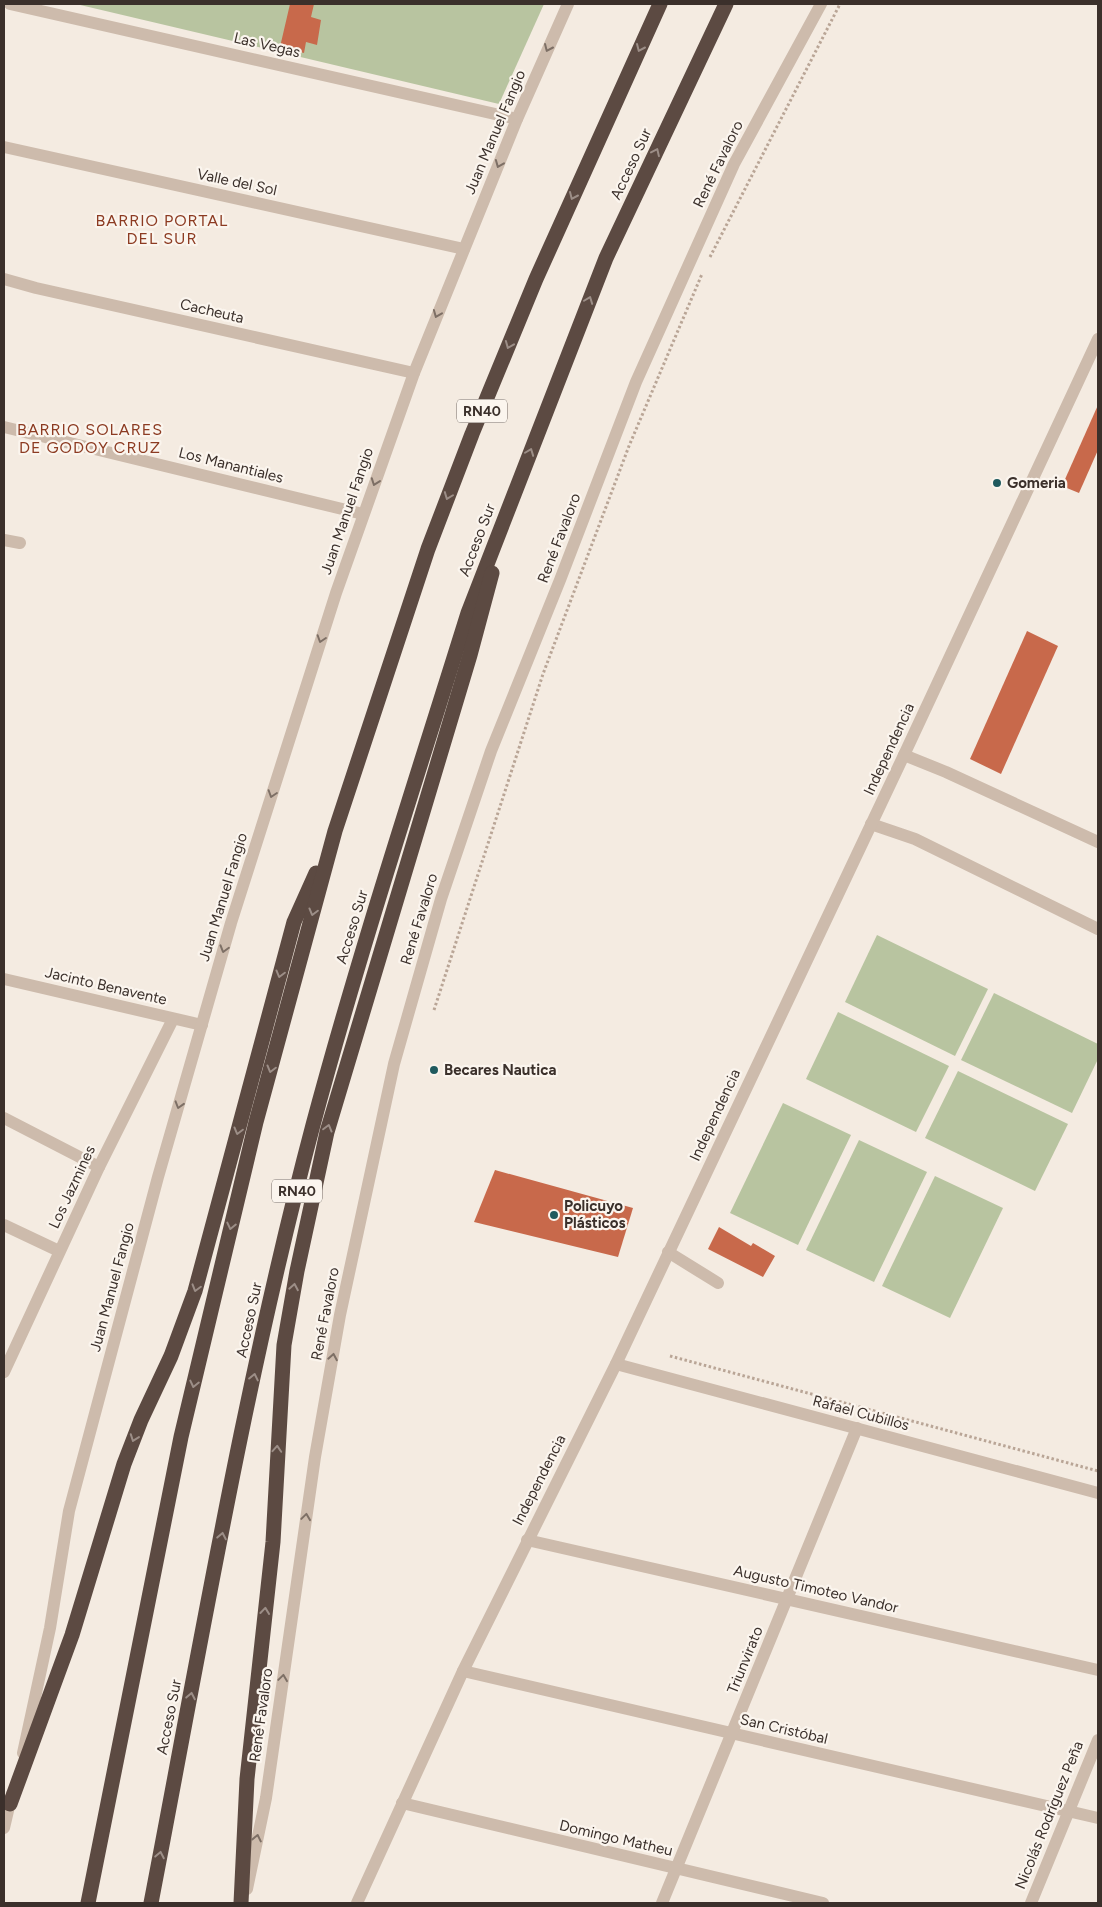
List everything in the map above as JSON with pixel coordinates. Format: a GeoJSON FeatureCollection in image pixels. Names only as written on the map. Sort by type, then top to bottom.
{"type":"FeatureCollection","features":[{"type":"Feature","properties":{"kind":"highway","name":"RN40"},"geometry":{"type":"LineString","coordinates":[[88,1903],[182,1437],[256,1122],[335,831],[428,550],[472,434],[536,279],[660,4]]}},
{"type":"Feature","properties":{"kind":"highway","name":"Acceso Sur"},"geometry":{"type":"LineString","coordinates":[[151,1903],[239,1448],[274,1287],[312,1127],[350,992],[468,613],[606,258],[726,4]]}},
{"type":"Feature","properties":{"kind":"highway"},"geometry":{"type":"LineString","coordinates":[[242,1903],[247,1780],[273,1542],[284,1344],[297,1271],[327,1132],[470,655],[513,497]]}},
{"type":"Feature","properties":{"kind":"highway"},"geometry":{"type":"LineString","coordinates":[[10,1804],[72,1634],[124,1464],[141,1420],[170,1356],[195,1291],[294,922],[335,831]]}},
{"type":"Feature","properties":{"kind":"street","name":"Las Vegas"},"geometry":{"type":"LineString","coordinates":[[10,4],[517,119]]}},
{"type":"Feature","properties":{"kind":"street","name":"Juan Manuel Fangio"},"geometry":{"type":"LineString","coordinates":[[4,1828],[32,1715],[50,1628],[69,1511],[155,1187],[258,838],[363,514],[414,373],[517,119],[568,4]]}},
{"type":"Feature","properties":{"kind":"street","name":"René Favaloro"},"geometry":{"type":"LineString","coordinates":[[242,1903],[266,1798],[315,1457],[340,1315],[394,1064],[441,899],[491,751],[560,580],[636,382],[734,164],[821,4]]}},
{"type":"Feature","properties":{"kind":"street","name":"Valle del Sol"},"geometry":{"type":"LineString","coordinates":[[4,147],[464,249]]}},
{"type":"Feature","properties":{"kind":"street","name":"Cacheuta"},"geometry":{"type":"LineString","coordinates":[[4,279],[36,288],[414,373]]}},
{"type":"Feature","properties":{"kind":"street","name":"Independencia"},"geometry":{"type":"LineString","coordinates":[[357,1903],[464,1671],[616,1364],[1098,339]]}},
{"type":"Feature","properties":{"kind":"street","name":"Los Manantiales"},"geometry":{"type":"LineString","coordinates":[[4,427],[363,514]]}},
{"type":"Feature","properties":{"kind":"street"},"geometry":{"type":"LineString","coordinates":[[4,540],[20,544]]}},
{"type":"Feature","properties":{"kind":"street"},"geometry":{"type":"LineString","coordinates":[[904,755],[946,772],[1098,842]]}},
{"type":"Feature","properties":{"kind":"street"},"geometry":{"type":"LineString","coordinates":[[871,824],[915,839],[1098,929]]}},
{"type":"Feature","properties":{"kind":"street","name":"Jacinto Benavente"},"geometry":{"type":"LineString","coordinates":[[4,979],[202,1025]]}},
{"type":"Feature","properties":{"kind":"street","name":"Los Jazmines"},"geometry":{"type":"LineString","coordinates":[[4,1372],[8,1349],[59,1251],[173,1018]]}},
{"type":"Feature","properties":{"kind":"street"},"geometry":{"type":"LineString","coordinates":[[4,1118],[99,1167]]}},
{"type":"Feature","properties":{"kind":"street"},"geometry":{"type":"LineString","coordinates":[[4,1224],[59,1251]]}},
{"type":"Feature","properties":{"kind":"street"},"geometry":{"type":"LineString","coordinates":[[668,1252],[718,1283]]}},
{"type":"Feature","properties":{"kind":"street","name":"Rafael Cubillos"},"geometry":{"type":"LineString","coordinates":[[616,1364],[1098,1493]]}},
{"type":"Feature","properties":{"kind":"street","name":"Triunvirato"},"geometry":{"type":"LineString","coordinates":[[662,1903],[857,1428]]}},
{"type":"Feature","properties":{"kind":"street","name":"Augusto Timoteo Vandor"},"geometry":{"type":"LineString","coordinates":[[528,1540],[1098,1670]]}},
{"type":"Feature","properties":{"kind":"street","name":"San Cristóbal"},"geometry":{"type":"LineString","coordinates":[[464,1671],[1098,1818]]}},
{"type":"Feature","properties":{"kind":"street","name":"Nicolás Rodríguez Peña"},"geometry":{"type":"LineString","coordinates":[[1031,1903],[1098,1740]]}},
{"type":"Feature","properties":{"kind":"street","name":"Domingo Matheu"},"geometry":{"type":"LineString","coordinates":[[402,1803],[823,1903]]}},
{"type":"Feature","properties":{"kind":"path"},"geometry":{"type":"LineString","coordinates":[[708,261],[840,4]]}},
{"type":"Feature","properties":{"kind":"path"},"geometry":{"type":"LineString","coordinates":[[434,1010],[544,674],[629,446],[704,269]]}},
{"type":"Feature","properties":{"kind":"path"},"geometry":{"type":"LineString","coordinates":[[670,1356],[1098,1471]]}},
{"type":"Feature","properties":{"kind":"green space"},"geometry":{"type":"Polygon","coordinates":[[[76,4],[544,4],[499,104],[76,4]]]}},
{"type":"Feature","properties":{"kind":"green space"},"geometry":{"type":"Polygon","coordinates":[[[877,935],[988,989],[955,1056],[845,1002],[877,935]]]}},
{"type":"Feature","properties":{"kind":"green space"},"geometry":{"type":"Polygon","coordinates":[[[994,993],[1098,1044],[1098,1059],[1072,1113],[961,1060],[994,993]]]}},
{"type":"Feature","properties":{"kind":"green space"},"geometry":{"type":"Polygon","coordinates":[[[838,1012],[949,1066],[916,1132],[806,1079],[838,1012]]]}},
{"type":"Feature","properties":{"kind":"green space"},"geometry":{"type":"Polygon","coordinates":[[[958,1071],[1068,1124],[1035,1191],[925,1138],[958,1071]]]}},
{"type":"Feature","properties":{"kind":"green space"},"geometry":{"type":"Polygon","coordinates":[[[783,1103],[851,1135],[798,1245],[730,1213],[783,1103]]]}},
{"type":"Feature","properties":{"kind":"green space"},"geometry":{"type":"Polygon","coordinates":[[[859,1140],[927,1172],[874,1282],[806,1250],[859,1140]]]}},
{"type":"Feature","properties":{"kind":"green space"},"geometry":{"type":"Polygon","coordinates":[[[935,1176],[1003,1208],[950,1318],[882,1286],[935,1176]]]}},
{"type":"Feature","properties":{"kind":"building"},"geometry":{"type":"Polygon","coordinates":[[[290,4],[314,4],[311,17],[321,20],[317,45],[306,42],[304,53],[280,47],[290,4]]]}},
{"type":"Feature","properties":{"kind":"building"},"geometry":{"type":"Polygon","coordinates":[[[1098,405],[1098,450],[1079,493],[1062,486],[1098,405]]]}},
{"type":"Feature","properties":{"kind":"building"},"geometry":{"type":"Polygon","coordinates":[[[1027,631],[1058,646],[1001,774],[970,759],[1027,631]]]}},
{"type":"Feature","properties":{"kind":"building","name":"Policuyo Plásticos"},"geometry":{"type":"Polygon","coordinates":[[[495,1170],[633,1208],[618,1257],[474,1222],[495,1170]]]}},
{"type":"Feature","properties":{"kind":"building"},"geometry":{"type":"Polygon","coordinates":[[[719,1227],[751,1246],[753,1243],[775,1256],[763,1277],[708,1249],[719,1227]]]}},
{"type":"Feature","properties":{"kind":"place","name":"Gomeria"},"geometry":{"type":"Point","coordinates":[997,483]}},
{"type":"Feature","properties":{"kind":"place","name":"Becares Nautica"},"geometry":{"type":"Point","coordinates":[434,1070]}},
{"type":"Feature","properties":{"kind":"place","name":"Policuyo Plásticos"},"geometry":{"type":"Point","coordinates":[554,1215]}},
{"type":"Feature","properties":{"kind":"district","name":"BARRIO PORTAL DEL SUR"},"geometry":{"type":"Point","coordinates":[162,229]}},
{"type":"Feature","properties":{"kind":"district","name":"BARRIO SOLARES DE GODOY CRUZ"},"geometry":{"type":"Point","coordinates":[90,438]}}]}
